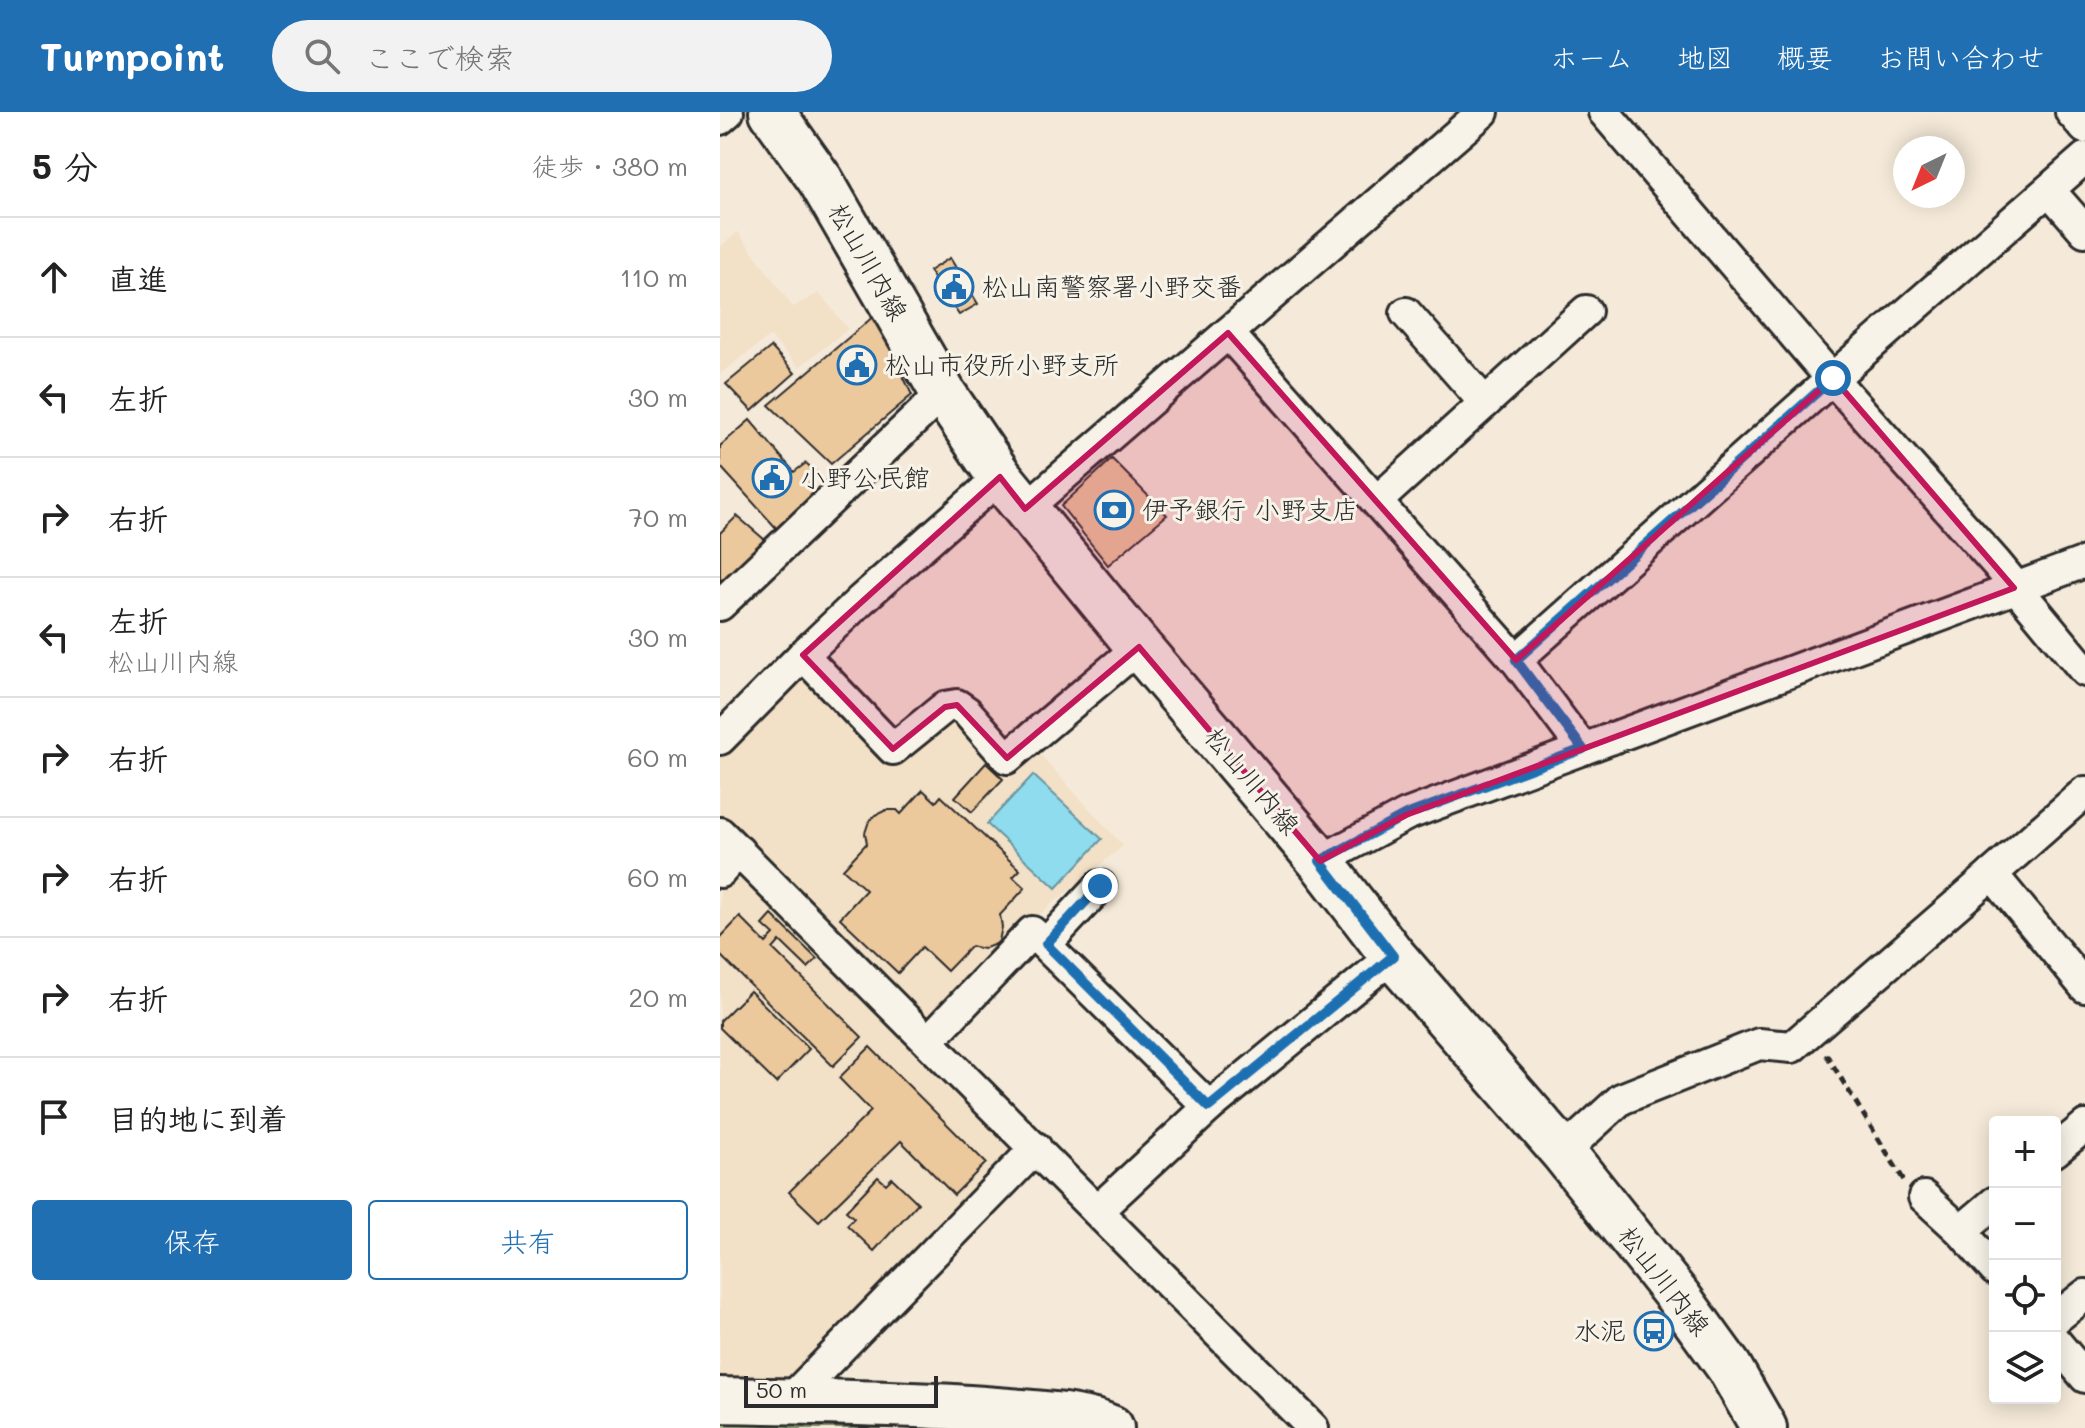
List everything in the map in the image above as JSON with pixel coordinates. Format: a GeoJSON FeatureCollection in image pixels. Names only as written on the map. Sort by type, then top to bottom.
{"type":"FeatureCollection","features":[{"type":"Feature","properties":{"kind":"main road","name":"松山川内線"},"geometry":{"type":"LineString","coordinates":[[772,112],[821,181],[943,393],[1013,493],[1320,861],[1393,956],[1563,1152],[1721,1355],[1764,1428]]}},
{"type":"Feature","properties":{"kind":"main road"},"geometry":{"type":"LineString","coordinates":[[720,1400],[946,1406],[1042,1414],[1101,1423],[1111,1428]]}},
{"type":"Feature","properties":{"kind":"street"},"geometry":{"type":"LineString","coordinates":[[720,119],[728,112]]}},
{"type":"Feature","properties":{"kind":"street"},"geometry":{"type":"LineString","coordinates":[[1604,112],[1996,563],[2085,671]]}},
{"type":"Feature","properties":{"kind":"street"},"geometry":{"type":"LineString","coordinates":[[2071,112],[2085,128]]}},
{"type":"Feature","properties":{"kind":"street"},"geometry":{"type":"LineString","coordinates":[[720,739],[861,600],[1013,493],[1228,333],[1479,113]]}},
{"type":"Feature","properties":{"kind":"street"},"geometry":{"type":"LineString","coordinates":[[1516,660],[2085,158]]}},
{"type":"Feature","properties":{"kind":"street"},"geometry":{"type":"LineString","coordinates":[[2049,190],[2085,231]]}},
{"type":"Feature","properties":{"kind":"street"},"geometry":{"type":"LineString","coordinates":[[1377,501],[1586,311]]}},
{"type":"Feature","properties":{"kind":"street"},"geometry":{"type":"LineString","coordinates":[[1406,313],[1485,403]]}},
{"type":"Feature","properties":{"kind":"street"},"geometry":{"type":"LineString","coordinates":[[1228,333],[1516,660],[1583,749]]}},
{"type":"Feature","properties":{"kind":"street"},"geometry":{"type":"LineString","coordinates":[[720,605],[943,393]]}},
{"type":"Feature","properties":{"kind":"street"},"geometry":{"type":"LineString","coordinates":[[1320,861],[1406,815],[2085,562]]}},
{"type":"Feature","properties":{"kind":"street"},"geometry":{"type":"LineString","coordinates":[[803,655],[893,749],[945,707],[957,705],[967,712],[1007,758],[1139,647]]}},
{"type":"Feature","properties":{"kind":"street"},"geometry":{"type":"LineString","coordinates":[[1563,1152],[1621,1099],[1759,1044],[1792,1047],[2085,792]]}},
{"type":"Feature","properties":{"kind":"street"},"geometry":{"type":"LineString","coordinates":[[726,852],[928,1041],[1313,1428]]}},
{"type":"Feature","properties":{"kind":"street"},"geometry":{"type":"LineString","coordinates":[[1992,874],[2085,987]]}},
{"type":"Feature","properties":{"kind":"street"},"geometry":{"type":"LineString","coordinates":[[1046,944],[1100,886]]}},
{"type":"Feature","properties":{"kind":"street"},"geometry":{"type":"LineString","coordinates":[[928,1041],[1032,932],[1209,1107]]}},
{"type":"Feature","properties":{"kind":"street"},"geometry":{"type":"LineString","coordinates":[[1097,1211],[1209,1107],[1393,956]]}},
{"type":"Feature","properties":{"kind":"street"},"geometry":{"type":"LineString","coordinates":[[2061,1146],[2085,1126]]}},
{"type":"Feature","properties":{"kind":"street"},"geometry":{"type":"LineString","coordinates":[[789,1401],[1036,1148]]}},
{"type":"Feature","properties":{"kind":"street"},"geometry":{"type":"LineString","coordinates":[[1924,1197],[1961,1231],[1989,1263]]}},
{"type":"Feature","properties":{"kind":"street"},"geometry":{"type":"LineString","coordinates":[[1961,1231],[1989,1207]]}},
{"type":"Feature","properties":{"kind":"street"},"geometry":{"type":"LineString","coordinates":[[2061,1314],[2085,1295]]}},
{"type":"Feature","properties":{"kind":"street"},"geometry":{"type":"LineString","coordinates":[[2061,1348],[2085,1377]]}},
{"type":"Feature","properties":{"kind":"path"},"geometry":{"type":"LineString","coordinates":[[1811,1030],[1908,1187],[1924,1197]]}},
{"type":"Feature","properties":{"kind":"highlighted area"},"geometry":{"type":"Polygon","coordinates":[[[1228,333],[1516,660],[1833,378],[2014,588],[1583,749],[1406,815],[1320,861],[1139,647],[1007,758],[957,705],[945,707],[893,749],[803,655],[1000,477],[1025,509],[1228,333]]]}},
{"type":"Feature","properties":{"kind":"shaded area"},"geometry":{"type":"Polygon","coordinates":[[[738,232],[793,307],[819,293],[848,329],[799,367],[770,336],[720,374],[720,247],[738,232]]]}},
{"type":"Feature","properties":{"kind":"shaded area"},"geometry":{"type":"Polygon","coordinates":[[[805,671],[890,765],[948,719],[962,724],[1005,773],[1039,753],[1123,846],[1036,917],[909,1042],[1015,1149],[784,1381],[720,1378],[720,886],[752,851],[720,815],[720,757],[805,671]]]}},
{"type":"Feature","properties":{"kind":"green space"},"geometry":{"type":"Polygon","coordinates":[[[720,1417],[973,1428],[720,1428],[720,1417]]]}},
{"type":"Feature","properties":{"kind":"water"},"geometry":{"type":"Polygon","coordinates":[[[1033,775],[1102,839],[1056,888],[987,824],[1033,775]]]}},
{"type":"Feature","properties":{"kind":"building","name":"松山南警察署小野交番"},"geometry":{"type":"Polygon","coordinates":[[[950,258],[978,304],[959,315],[929,271],[950,258]]]}},
{"type":"Feature","properties":{"kind":"building","name":"松山市役所小野支所"},"geometry":{"type":"Polygon","coordinates":[[[875,315],[912,395],[831,464],[769,405],[875,315]]]}},
{"type":"Feature","properties":{"kind":"building"},"geometry":{"type":"Polygon","coordinates":[[[771,347],[795,373],[752,411],[726,384],[771,347]]]}},
{"type":"Feature","properties":{"kind":"building","name":"小野公民館"},"geometry":{"type":"Polygon","coordinates":[[[750,420],[794,472],[806,463],[817,473],[809,483],[815,494],[778,530],[720,466],[720,446],[750,420]]]}},
{"type":"Feature","properties":{"kind":"building","name":"伊予銀行 小野支店"},"geometry":{"type":"Polygon","coordinates":[[[1112,459],[1167,515],[1108,565],[1061,506],[1112,459]]]}},
{"type":"Feature","properties":{"kind":"building"},"geometry":{"type":"Polygon","coordinates":[[[737,516],[772,546],[720,594],[720,533],[737,516]]]}},
{"type":"Feature","properties":{"kind":"building"},"geometry":{"type":"Polygon","coordinates":[[[986,763],[1003,779],[972,812],[955,797],[986,763]]]}},
{"type":"Feature","properties":{"kind":"building"},"geometry":{"type":"Polygon","coordinates":[[[923,790],[936,802],[941,796],[1020,870],[1013,877],[1025,888],[1000,915],[1002,927],[996,944],[983,949],[971,946],[947,971],[922,947],[898,973],[840,918],[866,890],[843,869],[867,843],[865,833],[874,816],[886,810],[897,810],[901,814],[923,790]]]}},
{"type":"Feature","properties":{"kind":"building"},"geometry":{"type":"Polygon","coordinates":[[[772,915],[817,959],[808,968],[780,941],[773,949],[862,1037],[833,1066],[720,955],[720,938],[740,917],[766,943],[774,935],[763,925],[772,915]]]}},
{"type":"Feature","properties":{"kind":"building"},"geometry":{"type":"Polygon","coordinates":[[[750,991],[809,1049],[776,1083],[720,1028],[720,1021],[750,991]]]}},
{"type":"Feature","properties":{"kind":"building"},"geometry":{"type":"Polygon","coordinates":[[[870,1047],[986,1163],[954,1195],[901,1141],[819,1221],[789,1192],[871,1111],[839,1078],[870,1047]]]}},
{"type":"Feature","properties":{"kind":"building"},"geometry":{"type":"Polygon","coordinates":[[[878,1177],[886,1184],[892,1178],[918,1203],[874,1251],[847,1225],[854,1218],[846,1211],[878,1177]]]}},
{"type":"Feature","properties":{"kind":"place","name":"松山南警察署小野交番"},"geometry":{"type":"Point","coordinates":[954,287]}},
{"type":"Feature","properties":{"kind":"place","name":"松山市役所小野支所"},"geometry":{"type":"Point","coordinates":[857,365]}},
{"type":"Feature","properties":{"kind":"place","name":"小野公民館"},"geometry":{"type":"Point","coordinates":[772,478]}},
{"type":"Feature","properties":{"kind":"place","name":"伊予銀行 小野支店"},"geometry":{"type":"Point","coordinates":[1114,510]}},
{"type":"Feature","properties":{"kind":"place","name":"水泥"},"geometry":{"type":"Point","coordinates":[1654,1331]}},
{"type":"Feature","properties":{"kind":"route"},"geometry":{"type":"LineString","coordinates":[[1100,886],[1046,944],[1209,1107],[1393,956],[1320,861],[1406,815],[1583,749],[1516,660],[1833,378]]}}]}
